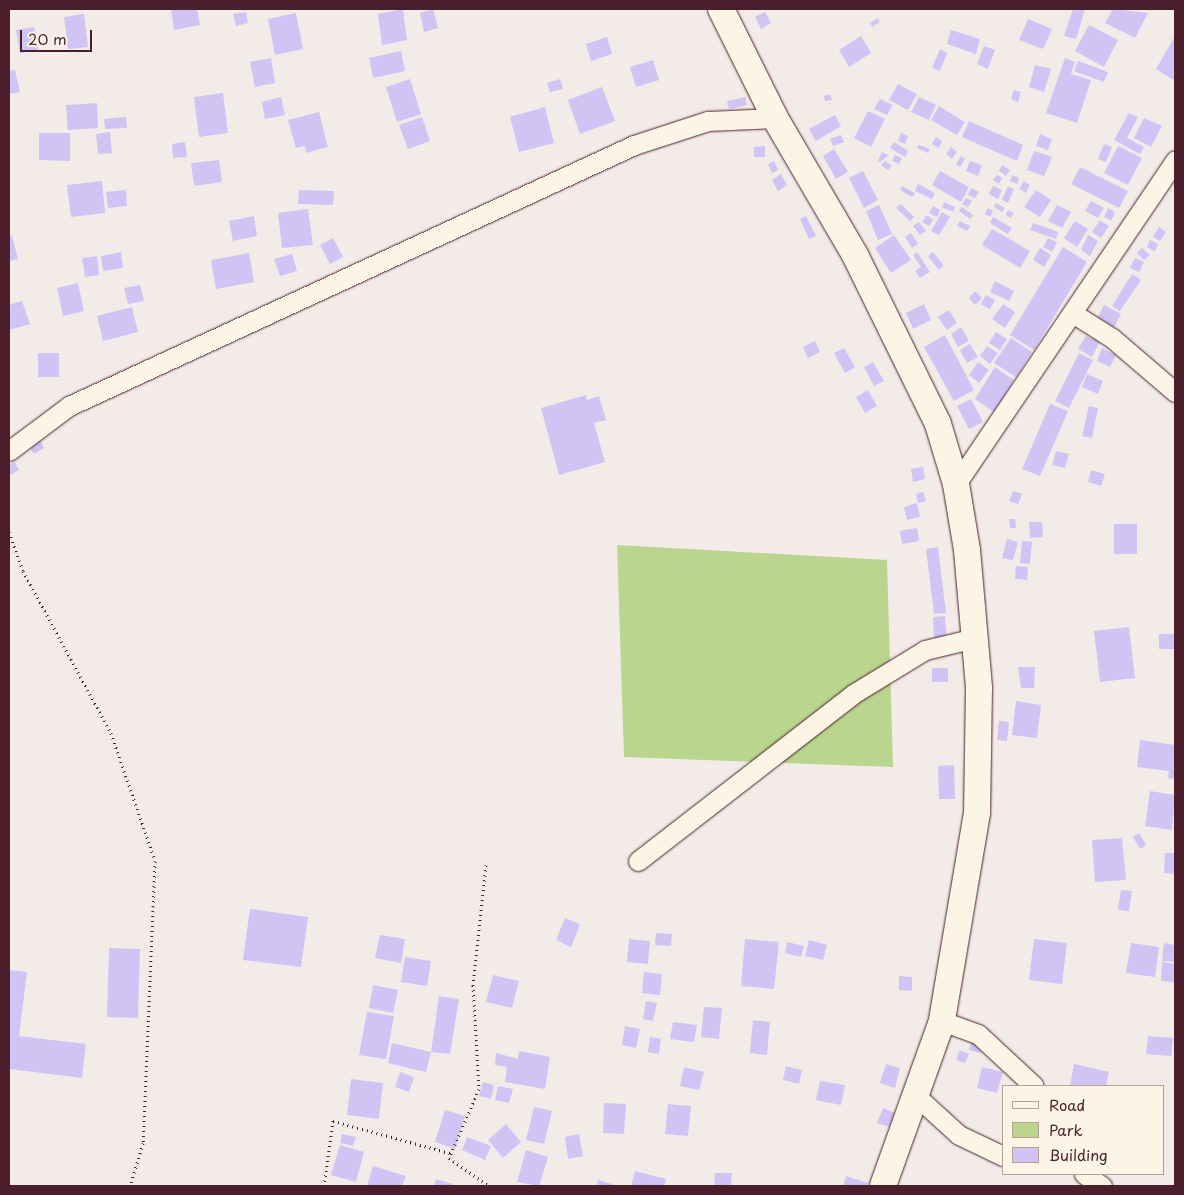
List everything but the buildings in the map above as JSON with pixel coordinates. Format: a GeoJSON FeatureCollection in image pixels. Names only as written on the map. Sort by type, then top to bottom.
{"type":"FeatureCollection","features":[{"type":"Feature","properties":{"kind":"main road"},"geometry":{"type":"LineString","coordinates":[[721,9],[775,118],[855,255],[938,424],[956,484],[975,638],[977,813],[942,1021],[883,1186]]}},
{"type":"Feature","properties":{"kind":"street"},"geometry":{"type":"LineString","coordinates":[[9,451],[68,406],[634,145],[708,121],[775,118]]}},
{"type":"Feature","properties":{"kind":"street"},"geometry":{"type":"LineString","coordinates":[[956,484],[1074,314],[1175,160]]}},
{"type":"Feature","properties":{"kind":"street"},"geometry":{"type":"LineString","coordinates":[[1074,314],[1112,338],[1175,392]]}},
{"type":"Feature","properties":{"kind":"street"},"geometry":{"type":"LineString","coordinates":[[638,861],[853,694],[925,650],[975,638]]}},
{"type":"Feature","properties":{"kind":"street"},"geometry":{"type":"LineString","coordinates":[[942,1021],[978,1034],[1033,1085]]}},
{"type":"Feature","properties":{"kind":"street"},"geometry":{"type":"LineString","coordinates":[[915,1095],[959,1135],[1002,1156]]}},
{"type":"Feature","properties":{"kind":"street"},"geometry":{"type":"LineString","coordinates":[[1084,1175],[1102,1186]]}},
{"type":"Feature","properties":{"kind":"path"},"geometry":{"type":"LineString","coordinates":[[9,532],[23,571],[111,733],[155,860],[142,1143],[130,1186]]}},
{"type":"Feature","properties":{"kind":"path"},"geometry":{"type":"LineString","coordinates":[[486,865],[473,985],[479,1089],[454,1154],[449,1158],[489,1186]]}},
{"type":"Feature","properties":{"kind":"path"},"geometry":{"type":"LineString","coordinates":[[324,1186],[333,1121],[454,1154]]}},
{"type":"Feature","properties":{"kind":"green space"},"geometry":{"type":"Polygon","coordinates":[[[617,545],[887,560],[893,767],[624,757],[617,545]]]}}]}
